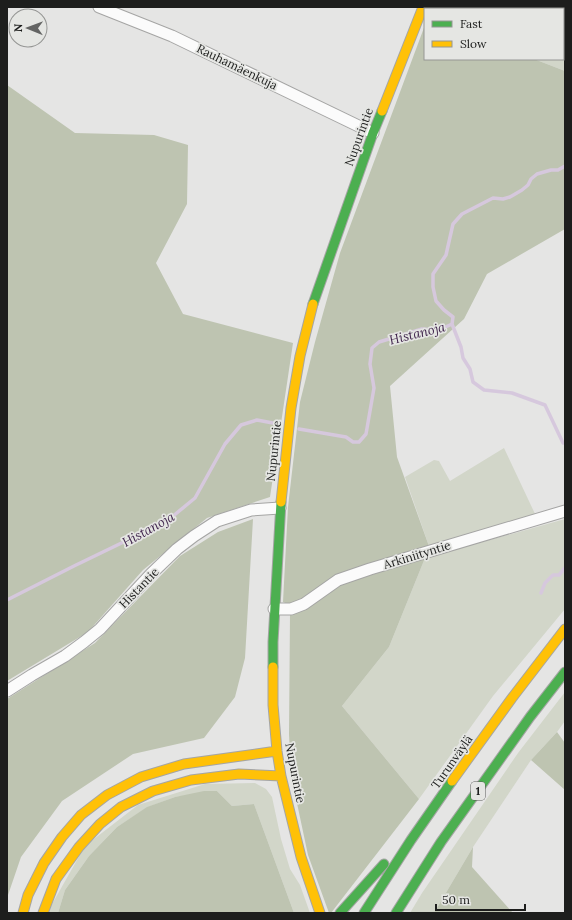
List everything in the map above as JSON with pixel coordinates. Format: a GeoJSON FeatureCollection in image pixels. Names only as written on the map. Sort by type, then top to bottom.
{"type":"FeatureCollection","features":[{"type":"Feature","properties":{"kind":"main road","name":"Nupurintie"},"geometry":{"type":"LineString","coordinates":[[320,913],[301,858],[281,776],[273,705],[274,609],[280,508],[291,408],[300,356],[315,298],[373,132],[423,7]]}},
{"type":"Feature","properties":{"kind":"main road","name":"Turunväylä"},"geometry":{"type":"LineString","coordinates":[[364,913],[389,872],[510,700],[565,629]]}},
{"type":"Feature","properties":{"kind":"main road","name":"1"},"geometry":{"type":"LineString","coordinates":[[396,913],[441,842],[530,717],[565,672]]}},
{"type":"Feature","properties":{"kind":"main road"},"geometry":{"type":"LineString","coordinates":[[23,913],[28,895],[44,863],[81,815],[107,795],[141,777],[184,764],[277,751]]}},
{"type":"Feature","properties":{"kind":"main road"},"geometry":{"type":"LineString","coordinates":[[43,913],[56,879],[79,847],[100,824],[121,807],[153,791],[191,780],[239,774],[281,776]]}},
{"type":"Feature","properties":{"kind":"main road"},"geometry":{"type":"LineString","coordinates":[[340,913],[426,819]]}},
{"type":"Feature","properties":{"kind":"street","name":"Rauhamäenkuja"},"geometry":{"type":"LineString","coordinates":[[99,7],[172,36],[373,132]]}},
{"type":"Feature","properties":{"kind":"street","name":"Histantie"},"geometry":{"type":"LineString","coordinates":[[7,691],[64,656],[100,629],[151,574],[177,549],[194,536],[217,521],[251,510],[280,508]]}},
{"type":"Feature","properties":{"kind":"street","name":"Arkiniityntie"},"geometry":{"type":"LineString","coordinates":[[274,609],[291,609],[304,604],[338,580],[565,511]]}},
{"type":"Feature","properties":{"kind":"shaded area"},"geometry":{"type":"Polygon","coordinates":[[[565,7],[565,71],[537,60],[564,60],[564,8],[432,8],[565,7]]]}},
{"type":"Feature","properties":{"kind":"shaded area"},"geometry":{"type":"Polygon","coordinates":[[[504,448],[536,516],[430,549],[405,477],[434,460],[439,461],[450,481],[504,448]]]}},
{"type":"Feature","properties":{"kind":"shaded area"},"geometry":{"type":"Polygon","coordinates":[[[565,519],[565,609],[493,696],[419,799],[342,706],[389,647],[425,558],[565,519]]]}},
{"type":"Feature","properties":{"kind":"shaded area"},"geometry":{"type":"Polygon","coordinates":[[[565,692],[565,721],[531,760],[473,847],[434,913],[410,913],[422,893],[518,753],[565,692]]]}},
{"type":"Feature","properties":{"kind":"shaded area"},"geometry":{"type":"Polygon","coordinates":[[[255,783],[266,789],[272,797],[281,839],[290,869],[300,885],[310,913],[294,913],[254,804],[232,806],[217,791],[175,797],[148,807],[117,827],[89,856],[65,890],[58,913],[47,913],[85,846],[138,805],[205,784],[255,783]]]}},
{"type":"Feature","properties":{"kind":"green space"},"geometry":{"type":"Polygon","coordinates":[[[424,28],[424,60],[537,60],[565,71],[565,229],[487,274],[464,319],[390,386],[397,457],[430,549],[290,605],[283,602],[288,507],[300,402],[340,253],[424,28]]]}},
{"type":"Feature","properties":{"kind":"green space"},"geometry":{"type":"Polygon","coordinates":[[[7,85],[75,133],[154,135],[188,145],[187,204],[156,263],[183,314],[293,343],[270,497],[207,518],[143,570],[88,632],[7,681],[7,85]]]}},
{"type":"Feature","properties":{"kind":"green space"},"geometry":{"type":"Polygon","coordinates":[[[253,519],[245,658],[235,697],[204,738],[133,754],[62,801],[21,857],[7,898],[7,699],[95,643],[180,556],[218,532],[253,519]]]}},
{"type":"Feature","properties":{"kind":"green space"},"geometry":{"type":"Polygon","coordinates":[[[425,558],[389,647],[342,706],[419,799],[331,913],[329,913],[308,855],[291,775],[289,734],[290,614],[314,604],[336,586],[425,558]]]}},
{"type":"Feature","properties":{"kind":"green space"},"geometry":{"type":"Polygon","coordinates":[[[557,732],[565,743],[565,790],[531,760],[557,732]]]}},
{"type":"Feature","properties":{"kind":"green space"},"geometry":{"type":"Polygon","coordinates":[[[204,791],[217,791],[232,806],[254,804],[294,913],[58,913],[65,890],[89,856],[117,827],[147,807],[175,797],[204,791]]]}},
{"type":"Feature","properties":{"kind":"green space"},"geometry":{"type":"Polygon","coordinates":[[[473,847],[472,867],[513,913],[434,913],[473,847]]]}},
{"type":"Feature","properties":{"kind":"waterway","name":"Histanoja"},"geometry":{"type":"LineString","coordinates":[[299,429],[346,437],[353,442],[359,442],[366,434],[374,388],[370,364],[372,348],[379,342],[422,329],[439,330],[452,324],[453,317],[436,301],[433,287],[433,274],[446,255],[453,224],[462,214],[493,198],[503,199],[522,190],[537,174],[551,170],[558,170],[565,166]]}},
{"type":"Feature","properties":{"kind":"waterway"},"geometry":{"type":"LineString","coordinates":[[452,324],[461,347],[463,358],[470,369],[473,382],[484,390],[512,393],[545,405],[563,443],[565,443]]}},
{"type":"Feature","properties":{"kind":"waterway","name":"Histanoja"},"geometry":{"type":"LineString","coordinates":[[7,600],[167,521],[195,498],[225,444],[241,425],[257,420],[278,424]]}},
{"type":"Feature","properties":{"kind":"waterway"},"geometry":{"type":"LineString","coordinates":[[541,593],[545,583],[553,575],[559,575],[565,568]]}},
{"type":"Feature","properties":{"kind":"traffic: fast"},"geometry":{"type":"LineString","coordinates":[[313,304],[382,111]]}},
{"type":"Feature","properties":{"kind":"traffic: fast"},"geometry":{"type":"LineString","coordinates":[[273,667],[273,642],[281,502]]}},
{"type":"Feature","properties":{"kind":"traffic: fast"},"geometry":{"type":"LineString","coordinates":[[396,913],[441,842],[530,717],[565,672]]}},
{"type":"Feature","properties":{"kind":"traffic: fast"},"geometry":{"type":"LineString","coordinates":[[364,913],[411,840],[452,781]]}},
{"type":"Feature","properties":{"kind":"traffic: fast"},"geometry":{"type":"LineString","coordinates":[[340,913],[384,864]]}},
{"type":"Feature","properties":{"kind":"traffic: slow"},"geometry":{"type":"LineString","coordinates":[[382,111],[423,7]]}},
{"type":"Feature","properties":{"kind":"traffic: slow"},"geometry":{"type":"LineString","coordinates":[[281,502],[291,408],[300,356],[313,304]]}},
{"type":"Feature","properties":{"kind":"traffic: slow"},"geometry":{"type":"LineString","coordinates":[[452,781],[512,698],[565,629]]}},
{"type":"Feature","properties":{"kind":"traffic: slow"},"geometry":{"type":"LineString","coordinates":[[273,667],[273,705],[281,776],[301,857],[320,913]]}},
{"type":"Feature","properties":{"kind":"traffic: slow"},"geometry":{"type":"LineString","coordinates":[[23,913],[28,895],[44,863],[62,837],[81,815],[107,795],[141,777],[184,764],[277,751]]}},
{"type":"Feature","properties":{"kind":"traffic: slow"},"geometry":{"type":"LineString","coordinates":[[43,913],[56,879],[79,847],[100,824],[121,807],[153,791],[191,780],[239,774],[281,776]]}}]}
